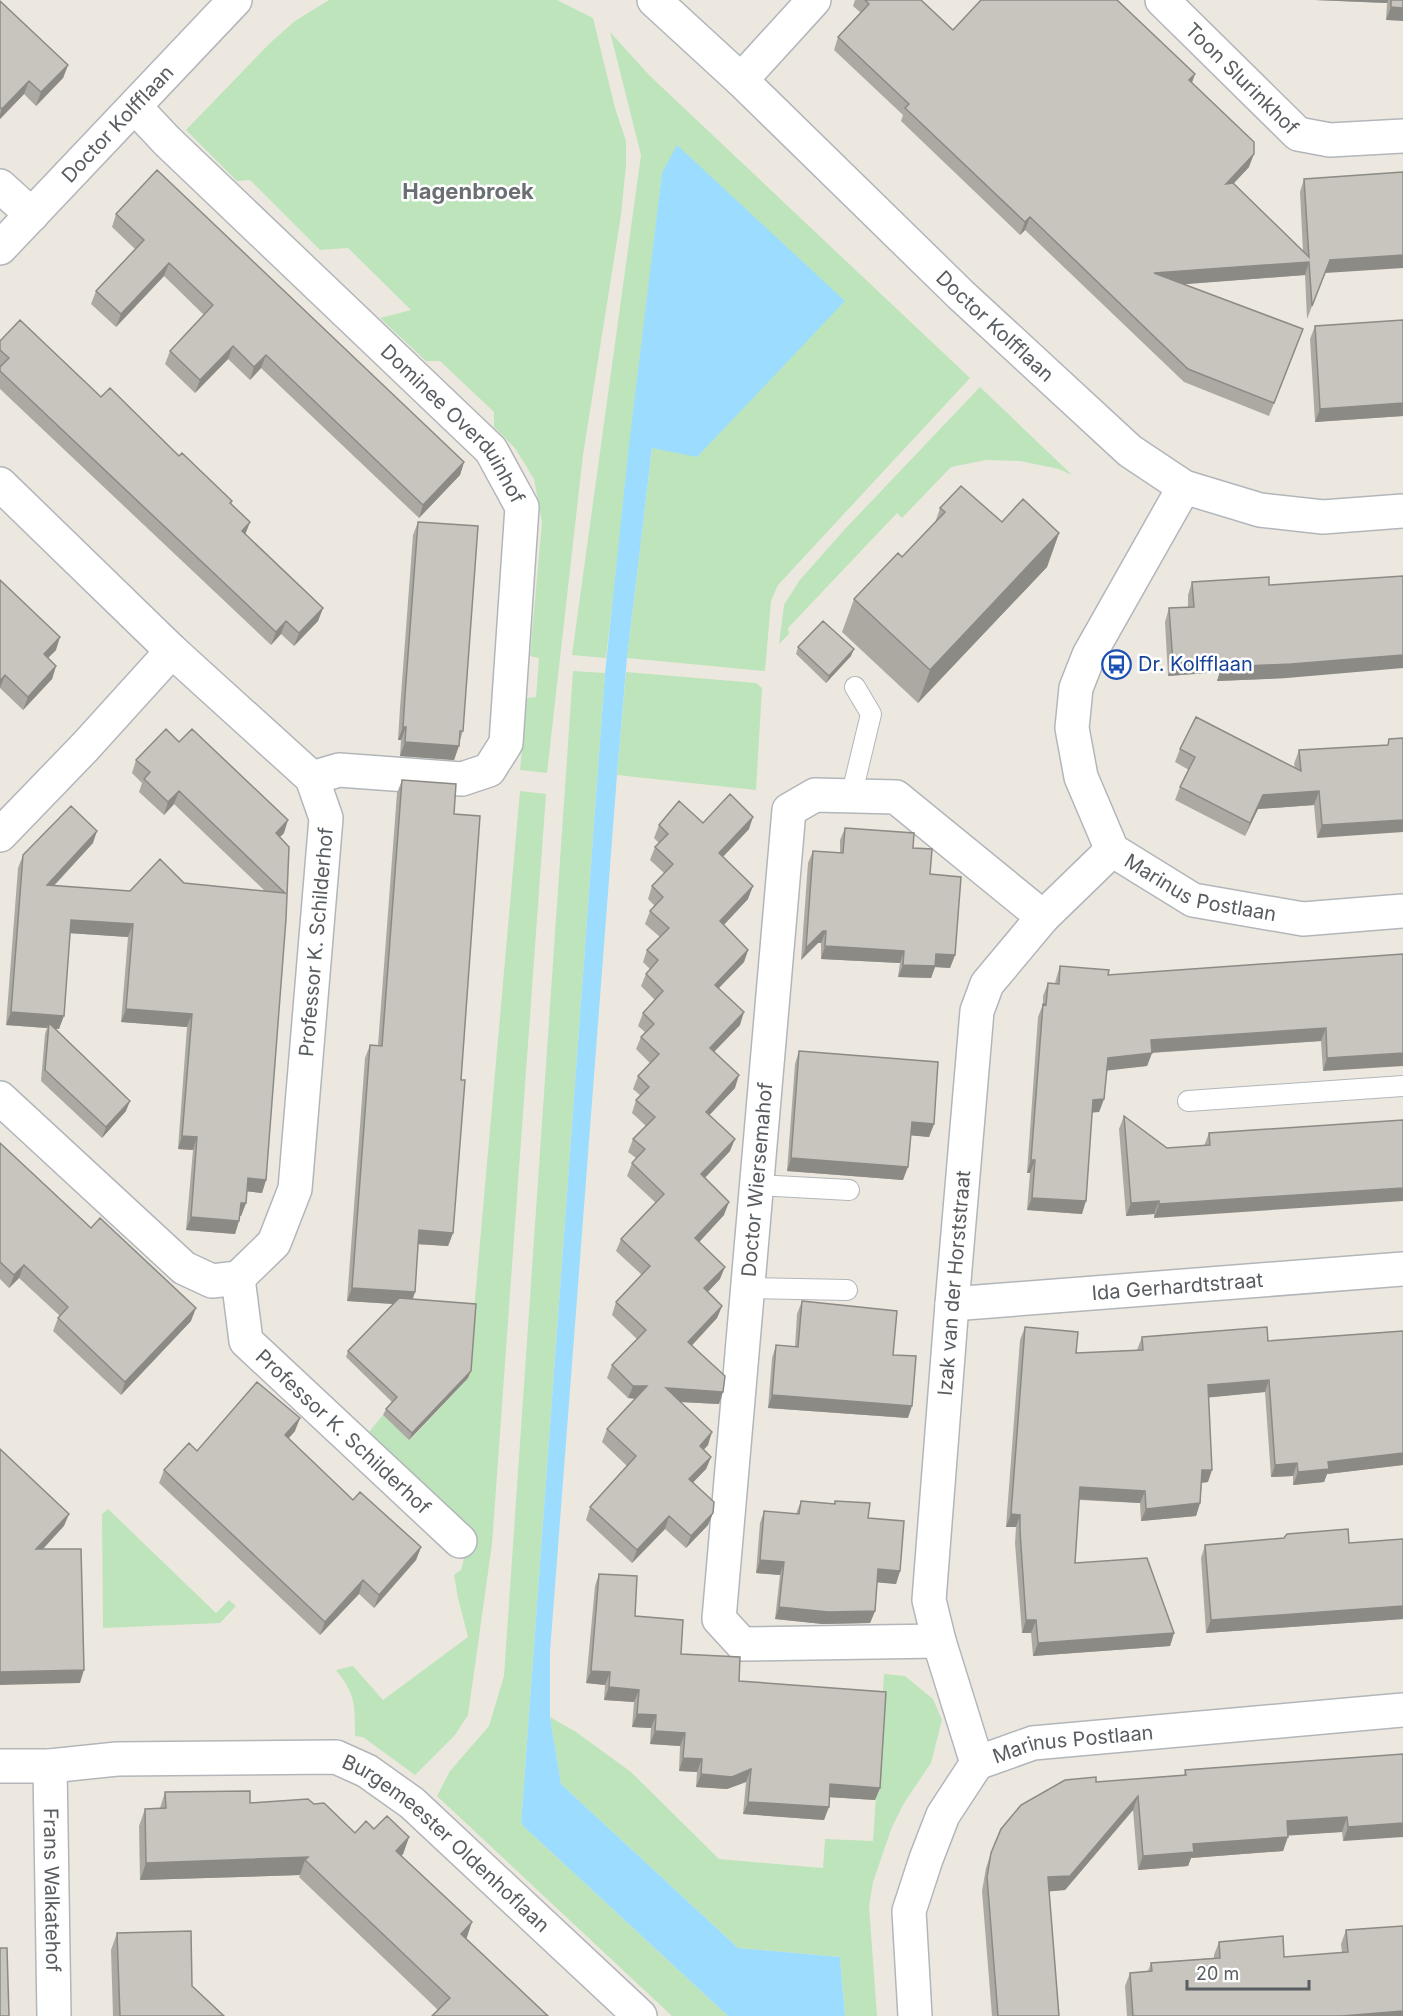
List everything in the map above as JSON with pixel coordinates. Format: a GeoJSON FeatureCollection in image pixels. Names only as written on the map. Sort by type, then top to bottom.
{"type":"FeatureCollection","features":[{"type":"Feature","properties":{"kind":"street","name":"Doctor Kolfflaan"},"geometry":{"type":"LineString","coordinates":[[0,248],[235,0]]}},
{"type":"Feature","properties":{"kind":"street","name":"Doctor Kolfflaan"},"geometry":{"type":"LineString","coordinates":[[654,0],[741,80],[962,296],[1090,415],[1130,451],[1184,488],[1260,510],[1323,517],[1403,511]]}},
{"type":"Feature","properties":{"kind":"street"},"geometry":{"type":"LineString","coordinates":[[741,80],[814,0]]}},
{"type":"Feature","properties":{"kind":"street","name":"Toon Slurinkhof"},"geometry":{"type":"LineString","coordinates":[[1162,0],[1298,134],[1329,140],[1403,136]]}},
{"type":"Feature","properties":{"kind":"street","name":"Dominee Overduinhof"},"geometry":{"type":"LineString","coordinates":[[135,107],[167,141],[491,450],[522,507],[506,743],[489,770],[462,778],[339,770],[312,778]]}},
{"type":"Feature","properties":{"kind":"street"},"geometry":{"type":"LineString","coordinates":[[0,186],[32,215]]}},
{"type":"Feature","properties":{"kind":"street","name":"Professor K. Schilderhof"},"geometry":{"type":"LineString","coordinates":[[0,484],[172,651],[312,778],[326,818],[295,1189],[274,1243],[238,1278],[246,1341],[460,1541]]}},
{"type":"Feature","properties":{"kind":"street","name":"Marinus Postlaan"},"geometry":{"type":"LineString","coordinates":[[1184,488],[1089,655],[1076,688],[1072,728],[1081,777],[1112,849],[1193,900],[1303,919],[1403,911]]}},
{"type":"Feature","properties":{"kind":"street"},"geometry":{"type":"LineString","coordinates":[[0,835],[85,747],[172,651]]}},
{"type":"Feature","properties":{"kind":"street","name":"Doctor Wiersemahof"},"geometry":{"type":"LineString","coordinates":[[939,1641],[742,1644],[719,1619],[789,810],[815,795],[896,797],[1043,916]]}},
{"type":"Feature","properties":{"kind":"street","name":"Izak van der Horststraat"},"geometry":{"type":"LineString","coordinates":[[977,1763],[939,1641],[929,1600],[951,1304],[977,1011],[987,984],[1043,916],[1112,849]]}},
{"type":"Feature","properties":{"kind":"street"},"geometry":{"type":"LineString","coordinates":[[0,1098],[184,1268],[212,1281],[238,1278]]}},
{"type":"Feature","properties":{"kind":"street","name":"Ida Gerhardtstraat"},"geometry":{"type":"LineString","coordinates":[[951,1304],[1403,1269]]}},
{"type":"Feature","properties":{"kind":"street","name":"Marinus Postlaan"},"geometry":{"type":"LineString","coordinates":[[915,2016],[909,1911],[943,1815],[977,1763],[1033,1743],[1403,1710]]}},
{"type":"Feature","properties":{"kind":"street","name":"Burgemeester Oldenhoflaan"},"geometry":{"type":"LineString","coordinates":[[0,1766],[50,1766],[117,1759],[336,1757],[367,1771],[412,1803],[640,2016]]}},
{"type":"Feature","properties":{"kind":"street","name":"Frans Walkatehof"},"geometry":{"type":"LineString","coordinates":[[50,1766],[54,2016]]}},
{"type":"Feature","properties":{"kind":"lane"},"geometry":{"type":"LineString","coordinates":[[851,797],[871,714],[855,687]]}},
{"type":"Feature","properties":{"kind":"lane"},"geometry":{"type":"LineString","coordinates":[[1188,1101],[1403,1086]]}},
{"type":"Feature","properties":{"kind":"lane"},"geometry":{"type":"LineString","coordinates":[[756,1185],[849,1190]]}},
{"type":"Feature","properties":{"kind":"lane"},"geometry":{"type":"LineString","coordinates":[[747,1288],[847,1290]]}},
{"type":"Feature","properties":{"kind":"green space"},"geometry":{"type":"Polygon","coordinates":[[[329,0],[557,0],[593,18],[615,108],[626,141],[626,165],[621,215],[583,455],[547,773],[520,770],[527,698],[536,697],[539,658],[530,656],[542,522],[534,479],[515,448],[494,427],[494,412],[440,361],[426,361],[380,318],[411,310],[348,248],[320,250],[250,180],[237,181],[186,130],[270,43],[295,21],[329,0]]]}},
{"type":"Feature","properties":{"kind":"green space"},"geometry":{"type":"Polygon","coordinates":[[[610,32],[650,76],[970,378],[778,585],[771,601],[765,671],[627,658],[652,448],[662,173],[606,658],[572,655],[641,155],[610,32]]]}},
{"type":"Feature","properties":{"kind":"green space"},"geometry":{"type":"Polygon","coordinates":[[[980,387],[1072,475],[1059,469],[1020,461],[986,460],[951,467],[902,518],[897,513],[788,628],[789,634],[779,644],[784,605],[799,581],[845,529],[980,387]]]}},
{"type":"Feature","properties":{"kind":"green space"},"geometry":{"type":"Polygon","coordinates":[[[573,671],[605,673],[521,1824],[728,2016],[672,2016],[437,1796],[450,1771],[489,1726],[504,1676],[573,671]]]}},
{"type":"Feature","properties":{"kind":"green space"},"geometry":{"type":"Polygon","coordinates":[[[626,672],[756,683],[762,688],[756,790],[617,775],[626,672]]]}},
{"type":"Feature","properties":{"kind":"green space"},"geometry":{"type":"Polygon","coordinates":[[[520,791],[546,794],[492,1544],[468,1715],[455,1735],[415,1775],[363,1737],[355,1736],[355,1717],[351,1694],[336,1670],[353,1666],[383,1700],[468,1637],[454,1575],[461,1570],[472,1529],[369,1432],[383,1415],[410,1440],[468,1378],[520,791]]]}},
{"type":"Feature","properties":{"kind":"green space"},"geometry":{"type":"Polygon","coordinates":[[[108,1509],[216,1613],[229,1600],[236,1606],[220,1623],[103,1628],[102,1514],[108,1509]]]}},
{"type":"Feature","properties":{"kind":"green space"},"geometry":{"type":"Polygon","coordinates":[[[884,1674],[905,1676],[933,1699],[942,1720],[931,1763],[904,1803],[892,1827],[873,1882],[869,1906],[877,2016],[845,2016],[840,1957],[738,1948],[561,1784],[550,1717],[576,1732],[631,1772],[719,1859],[823,1868],[825,1839],[873,1841],[884,1674]]]}},
{"type":"Feature","properties":{"kind":"water"},"geometry":{"type":"Polygon","coordinates":[[[677,145],[845,301],[697,457],[652,448],[627,658],[617,775],[550,1652],[550,1717],[561,1784],[738,1948],[840,1957],[845,2016],[728,2016],[521,1824],[605,673],[629,445],[662,173],[677,145]]]}},
{"type":"Feature","properties":{"kind":"building"},"geometry":{"type":"Polygon","coordinates":[[[865,0],[921,0],[953,30],[981,0],[1117,0],[1195,74],[1189,80],[1254,142],[1254,154],[1226,184],[1233,183],[1309,257],[1304,179],[1403,172],[1403,255],[1330,260],[1312,306],[1309,262],[1154,273],[1303,329],[1274,403],[1188,369],[1030,217],[1025,222],[905,108],[909,104],[838,37],[869,4],[865,0]]]}},
{"type":"Feature","properties":{"kind":"building"},"geometry":{"type":"Polygon","coordinates":[[[1391,0],[1403,0],[1403,8],[1391,7],[1391,0]]]}},
{"type":"Feature","properties":{"kind":"building"},"geometry":{"type":"Polygon","coordinates":[[[0,1],[68,65],[41,92],[29,81],[2,109],[0,107],[0,1]]]}},
{"type":"Feature","properties":{"kind":"building"},"geometry":{"type":"Polygon","coordinates":[[[157,170],[464,462],[423,505],[266,355],[254,367],[233,346],[200,380],[170,351],[213,305],[169,263],[121,314],[96,291],[144,240],[116,214],[157,170]]]}},
{"type":"Feature","properties":{"kind":"building"},"geometry":{"type":"Polygon","coordinates":[[[20,320],[101,397],[110,388],[179,456],[182,453],[232,501],[230,503],[250,522],[242,531],[323,608],[299,633],[286,621],[276,632],[0,371],[0,367],[9,358],[0,350],[0,341],[20,320]]]}},
{"type":"Feature","properties":{"kind":"building"},"geometry":{"type":"Polygon","coordinates":[[[1403,320],[1403,403],[1320,409],[1315,326],[1403,320]]]}},
{"type":"Feature","properties":{"kind":"building"},"geometry":{"type":"Polygon","coordinates":[[[961,486],[1002,522],[1023,499],[1059,533],[930,670],[854,599],[898,553],[902,557],[945,512],[940,508],[961,486]]]}},
{"type":"Feature","properties":{"kind":"building"},"geometry":{"type":"Polygon","coordinates":[[[418,522],[478,526],[463,731],[460,731],[459,746],[405,742],[406,727],[403,727],[418,522]]]}},
{"type":"Feature","properties":{"kind":"building"},"geometry":{"type":"Polygon","coordinates":[[[1403,576],[1403,655],[1222,667],[1226,659],[1173,663],[1169,608],[1194,607],[1192,582],[1269,577],[1269,585],[1403,576]]]}},
{"type":"Feature","properties":{"kind":"building"},"geometry":{"type":"Polygon","coordinates":[[[0,580],[60,637],[44,654],[56,666],[28,697],[5,675],[0,681],[0,580]]]}},
{"type":"Feature","properties":{"kind":"building"},"geometry":{"type":"Polygon","coordinates":[[[823,621],[854,649],[829,676],[798,647],[823,621]]]}},
{"type":"Feature","properties":{"kind":"building"},"geometry":{"type":"Polygon","coordinates":[[[1196,717],[1301,771],[1299,750],[1388,745],[1389,739],[1403,738],[1403,820],[1322,825],[1319,791],[1263,795],[1250,823],[1180,787],[1195,757],[1180,749],[1196,717]]]}},
{"type":"Feature","properties":{"kind":"building"},"geometry":{"type":"Polygon","coordinates":[[[166,729],[179,742],[192,729],[288,820],[276,833],[289,847],[286,919],[266,1180],[248,1178],[246,1203],[241,1203],[239,1221],[191,1217],[197,1137],[182,1136],[192,1014],[126,1009],[133,924],[71,920],[64,1016],[11,1012],[23,855],[71,806],[97,831],[47,885],[130,891],[160,859],[184,883],[285,893],[179,791],[168,802],[144,779],[150,772],[136,760],[166,729]]]}},
{"type":"Feature","properties":{"kind":"building"},"geometry":{"type":"Polygon","coordinates":[[[402,780],[456,784],[454,814],[480,816],[461,1080],[465,1080],[453,1233],[419,1230],[415,1292],[352,1288],[370,1045],[382,1046],[402,780]]]}},
{"type":"Feature","properties":{"kind":"building"},"geometry":{"type":"Polygon","coordinates":[[[730,794],[753,817],[719,853],[753,886],[720,921],[748,950],[715,985],[744,1012],[710,1048],[739,1075],[706,1112],[735,1139],[701,1174],[729,1202],[695,1238],[725,1267],[704,1288],[722,1306],[688,1342],[725,1376],[723,1392],[666,1388],[712,1432],[700,1446],[711,1457],[689,1479],[714,1502],[713,1513],[691,1536],[669,1516],[637,1550],[590,1507],[636,1456],[607,1429],[647,1386],[633,1386],[612,1365],[646,1330],[616,1302],[650,1266],[621,1239],[664,1194],[632,1163],[645,1149],[633,1139],[655,1117],[636,1100],[649,1087],[638,1076],[659,1054],[641,1037],[654,1024],[643,1013],[663,991],[646,974],[658,960],[647,950],[669,928],[650,911],[663,897],[652,886],[673,864],[655,847],[668,834],[659,825],[679,801],[703,823],[730,794]]]}},
{"type":"Feature","properties":{"kind":"building"},"geometry":{"type":"Polygon","coordinates":[[[845,828],[914,833],[913,848],[932,849],[930,874],[961,877],[955,955],[936,954],[935,966],[903,965],[904,951],[825,946],[826,931],[823,931],[806,948],[813,851],[843,853],[845,828]]]}},
{"type":"Feature","properties":{"kind":"building"},"geometry":{"type":"Polygon","coordinates":[[[1403,954],[1403,1053],[1327,1058],[1326,1028],[1151,1040],[1152,1053],[1108,1058],[1104,1099],[1093,1100],[1086,1201],[1032,1198],[1035,1160],[1031,1160],[1043,1004],[1046,1005],[1048,983],[1059,984],[1060,966],[1109,970],[1108,975],[1403,954]]]}},
{"type":"Feature","properties":{"kind":"building"},"geometry":{"type":"Polygon","coordinates":[[[49,1023],[130,1101],[106,1127],[45,1070],[49,1023]]]}},
{"type":"Feature","properties":{"kind":"building"},"geometry":{"type":"Polygon","coordinates":[[[799,1051],[938,1062],[934,1124],[912,1122],[908,1167],[791,1158],[799,1051]]]}},
{"type":"Feature","properties":{"kind":"building"},"geometry":{"type":"Polygon","coordinates":[[[1124,1116],[1167,1148],[1210,1145],[1209,1133],[1403,1120],[1403,1188],[1159,1204],[1159,1201],[1131,1203],[1124,1116]]]}},
{"type":"Feature","properties":{"kind":"building"},"geometry":{"type":"Polygon","coordinates":[[[0,1143],[91,1228],[100,1218],[196,1308],[125,1382],[58,1318],[68,1307],[24,1265],[14,1275],[0,1262],[0,1143]]]}},
{"type":"Feature","properties":{"kind":"building"},"geometry":{"type":"Polygon","coordinates":[[[399,1298],[476,1304],[471,1371],[412,1433],[386,1409],[397,1397],[348,1351],[399,1298]]]}},
{"type":"Feature","properties":{"kind":"building"},"geometry":{"type":"Polygon","coordinates":[[[802,1301],[897,1311],[893,1355],[916,1356],[912,1406],[772,1395],[776,1345],[798,1347],[802,1301]]]}},
{"type":"Feature","properties":{"kind":"building"},"geometry":{"type":"Polygon","coordinates":[[[1025,1327],[1078,1332],[1076,1353],[1143,1350],[1142,1337],[1267,1327],[1268,1341],[1403,1331],[1403,1453],[1328,1462],[1329,1469],[1298,1472],[1297,1463],[1275,1465],[1269,1380],[1208,1385],[1212,1470],[1202,1470],[1200,1503],[1146,1509],[1145,1491],[1080,1487],[1075,1563],[1147,1558],[1174,1633],[1038,1643],[1036,1620],[1026,1620],[1020,1515],[1011,1514],[1025,1327]]]}},
{"type":"Feature","properties":{"kind":"building"},"geometry":{"type":"Polygon","coordinates":[[[257,1382],[300,1418],[285,1435],[353,1500],[360,1492],[421,1547],[379,1595],[363,1580],[325,1622],[164,1470],[189,1443],[197,1451],[257,1382]]]}},
{"type":"Feature","properties":{"kind":"building"},"geometry":{"type":"Polygon","coordinates":[[[0,1449],[69,1514],[36,1549],[81,1549],[84,1670],[0,1672],[0,1449]]]}},
{"type":"Feature","properties":{"kind":"building"},"geometry":{"type":"Polygon","coordinates":[[[801,1501],[835,1504],[835,1501],[870,1503],[868,1518],[904,1521],[900,1571],[878,1569],[875,1611],[828,1612],[779,1607],[784,1562],[760,1560],[764,1511],[799,1514],[801,1501]]]}},
{"type":"Feature","properties":{"kind":"building"},"geometry":{"type":"Polygon","coordinates":[[[1348,1529],[1349,1543],[1403,1539],[1403,1606],[1211,1620],[1205,1545],[1284,1538],[1287,1534],[1348,1529]]]}},
{"type":"Feature","properties":{"kind":"building"},"geometry":{"type":"Polygon","coordinates":[[[599,1574],[637,1576],[635,1616],[683,1620],[681,1654],[740,1657],[739,1681],[886,1692],[880,1788],[830,1784],[829,1807],[748,1802],[751,1769],[732,1777],[701,1774],[702,1759],[683,1758],[685,1733],[655,1731],[656,1715],[637,1714],[639,1690],[609,1687],[610,1672],[591,1671],[599,1574]]]}},
{"type":"Feature","properties":{"kind":"building"},"geometry":{"type":"Polygon","coordinates":[[[1403,1754],[1403,1823],[1348,1827],[1347,1817],[1287,1821],[1288,1837],[1193,1844],[1194,1852],[1143,1856],[1138,1796],[1070,1876],[1048,1877],[1059,2016],[998,2016],[987,1877],[991,1853],[1001,1829],[1021,1805],[1065,1780],[1096,1777],[1096,1782],[1186,1775],[1185,1770],[1403,1754]]]}},
{"type":"Feature","properties":{"kind":"building"},"geometry":{"type":"Polygon","coordinates":[[[250,1791],[250,1803],[308,1799],[314,1804],[324,1803],[355,1833],[366,1821],[374,1829],[387,1816],[409,1837],[396,1851],[472,1922],[461,1934],[548,2016],[432,2016],[450,1998],[305,1860],[308,1857],[146,1863],[145,1809],[166,1808],[165,1792],[250,1791]]]}},
{"type":"Feature","properties":{"kind":"building"},"geometry":{"type":"Polygon","coordinates":[[[1403,1926],[1403,2011],[1342,2016],[1133,2016],[1130,1973],[1152,1971],[1151,1963],[1220,1958],[1219,1942],[1283,1936],[1284,1957],[1348,1952],[1346,1930],[1403,1926]]]}},
{"type":"Feature","properties":{"kind":"building"},"geometry":{"type":"Polygon","coordinates":[[[191,1931],[192,1986],[224,2016],[120,2016],[117,1933],[191,1931]]]}},
{"type":"Feature","properties":{"kind":"building"},"geometry":{"type":"Polygon","coordinates":[[[0,1948],[7,1948],[9,2016],[0,2016],[0,1948]]]}},
{"type":"Feature","properties":{"kind":"place","name":"Dr. Kolfflaan"},"geometry":{"type":"Point","coordinates":[1117,664]}},
{"type":"Feature","properties":{"kind":"district","name":"Hagenbroek"},"geometry":{"type":"Point","coordinates":[468,191]}}]}
